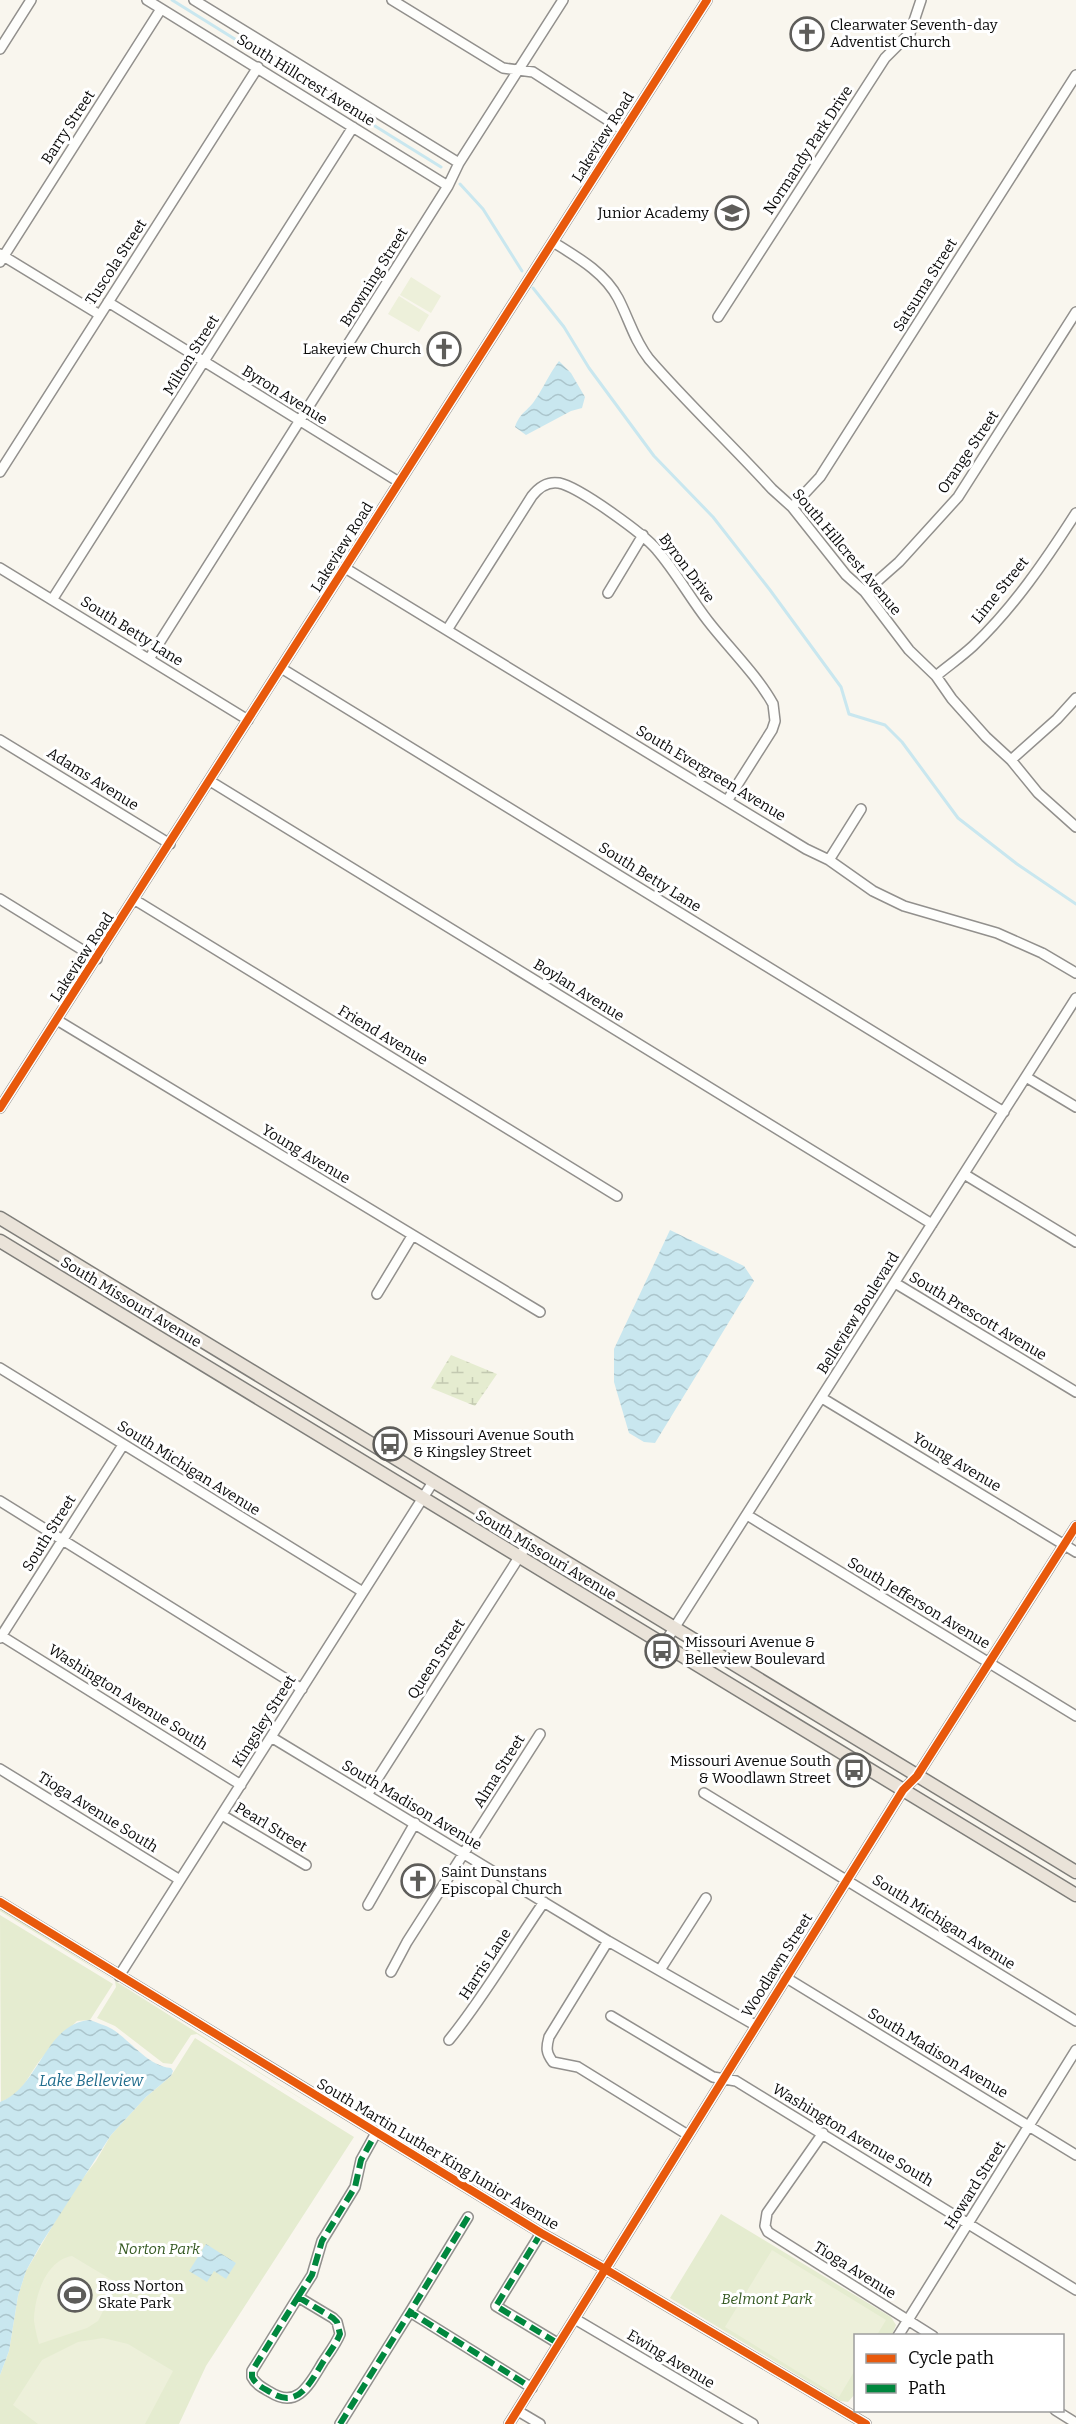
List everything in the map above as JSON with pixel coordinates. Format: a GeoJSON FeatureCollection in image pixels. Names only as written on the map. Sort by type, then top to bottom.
{"type":"FeatureCollection","features":[{"type":"Feature","properties":{"kind":"main road","name":"South Missouri Avenue"},"geometry":{"type":"LineString","coordinates":[[0,1218],[1076,1872]]}},
{"type":"Feature","properties":{"kind":"main road","name":"South Missouri Avenue"},"geometry":{"type":"LineString","coordinates":[[0,1241],[1076,1895]]}},
{"type":"Feature","properties":{"kind":"street"},"geometry":{"type":"LineString","coordinates":[[0,49],[31,0]]}},
{"type":"Feature","properties":{"kind":"street","name":"South Hillcrest Avenue"},"geometry":{"type":"LineString","coordinates":[[147,0],[448,186]]}},
{"type":"Feature","properties":{"kind":"street","name":"South Hillcrest Avenue"},"geometry":{"type":"LineString","coordinates":[[194,0],[459,163]]}},
{"type":"Feature","properties":{"kind":"street"},"geometry":{"type":"LineString","coordinates":[[392,0],[503,68],[533,72],[623,130]]}},
{"type":"Feature","properties":{"kind":"street","name":"Browning Street"},"geometry":{"type":"LineString","coordinates":[[149,659],[563,0]]}},
{"type":"Feature","properties":{"kind":"street","name":"Lakeview Road"},"geometry":{"type":"LineString","coordinates":[[0,1108],[135,900],[707,0]]}},
{"type":"Feature","properties":{"kind":"street","name":"Normandy Park Drive"},"geometry":{"type":"LineString","coordinates":[[718,317],[885,58],[910,33],[921,0]]}},
{"type":"Feature","properties":{"kind":"street","name":"Barry Street"},"geometry":{"type":"LineString","coordinates":[[1,258],[161,9]]}},
{"type":"Feature","properties":{"kind":"street","name":"Tuscola Street"},"geometry":{"type":"LineString","coordinates":[[0,472],[258,67]]}},
{"type":"Feature","properties":{"kind":"street","name":"Satsuma Street"},"geometry":{"type":"LineString","coordinates":[[792,507],[820,477],[1076,75]]}},
{"type":"Feature","properties":{"kind":"street","name":"Milton Street"},"geometry":{"type":"LineString","coordinates":[[52,600],[353,126]]}},
{"type":"Feature","properties":{"kind":"street","name":"South Hillcrest Avenue"},"geometry":{"type":"LineString","coordinates":[[553,242],[587,264],[608,282],[618,298],[631,331],[648,357],[772,489],[792,507],[846,575],[865,592],[909,650],[936,676],[952,699],[986,737],[1011,760],[1038,793],[1076,827]]}},
{"type":"Feature","properties":{"kind":"street"},"geometry":{"type":"LineString","coordinates":[[1,258],[100,315]]}},
{"type":"Feature","properties":{"kind":"street","name":"Byron Avenue"},"geometry":{"type":"LineString","coordinates":[[108,303],[399,482]]}},
{"type":"Feature","properties":{"kind":"street","name":"Orange Street"},"geometry":{"type":"LineString","coordinates":[[865,592],[899,562],[958,497],[1076,312]]}},
{"type":"Feature","properties":{"kind":"street","name":"Byron Drive"},"geometry":{"type":"LineString","coordinates":[[447,630],[540,487],[549,483],[570,487],[643,535],[658,550],[691,600],[773,704],[775,721],[772,730],[727,801]]}},
{"type":"Feature","properties":{"kind":"street","name":"Lime Street"},"geometry":{"type":"LineString","coordinates":[[936,676],[971,647],[998,620],[1057,543],[1076,513]]}},
{"type":"Feature","properties":{"kind":"street"},"geometry":{"type":"LineString","coordinates":[[608,593],[643,535]]}},
{"type":"Feature","properties":{"kind":"street","name":"South Betty Lane"},"geometry":{"type":"LineString","coordinates":[[0,568],[248,720]]}},
{"type":"Feature","properties":{"kind":"street","name":"South Evergreen Avenue"},"geometry":{"type":"LineString","coordinates":[[345,568],[727,801],[829,860],[873,891],[904,906],[997,933],[1042,953],[1076,973]]}},
{"type":"Feature","properties":{"kind":"street","name":"South Betty Lane"},"geometry":{"type":"LineString","coordinates":[[281,668],[1004,1112]]}},
{"type":"Feature","properties":{"kind":"street"},"geometry":{"type":"LineString","coordinates":[[1011,760],[1057,719],[1076,698]]}},
{"type":"Feature","properties":{"kind":"street","name":"Adams Avenue"},"geometry":{"type":"LineString","coordinates":[[0,740],[170,844]]}},
{"type":"Feature","properties":{"kind":"street","name":"Boylan Avenue"},"geometry":{"type":"LineString","coordinates":[[210,781],[932,1224]]}},
{"type":"Feature","properties":{"kind":"street"},"geometry":{"type":"LineString","coordinates":[[829,860],[861,809]]}},
{"type":"Feature","properties":{"kind":"street"},"geometry":{"type":"LineString","coordinates":[[0,899],[97,959]]}},
{"type":"Feature","properties":{"kind":"street","name":"Friend Avenue"},"geometry":{"type":"LineString","coordinates":[[135,900],[617,1196]]}},
{"type":"Feature","properties":{"kind":"street","name":"Belleview Boulevard"},"geometry":{"type":"LineString","coordinates":[[664,1644],[1076,998]]}},
{"type":"Feature","properties":{"kind":"street","name":"Young Avenue"},"geometry":{"type":"LineString","coordinates":[[57,1020],[540,1312]]}},
{"type":"Feature","properties":{"kind":"street"},"geometry":{"type":"LineString","coordinates":[[1026,1077],[1076,1107]]}},
{"type":"Feature","properties":{"kind":"street"},"geometry":{"type":"LineString","coordinates":[[964,1174],[1076,1242]]}},
{"type":"Feature","properties":{"kind":"street"},"geometry":{"type":"LineString","coordinates":[[377,1294],[412,1236]]}},
{"type":"Feature","properties":{"kind":"street","name":"South Prescott Avenue"},"geometry":{"type":"LineString","coordinates":[[895,1283],[1076,1392]]}},
{"type":"Feature","properties":{"kind":"street","name":"South Michigan Avenue"},"geometry":{"type":"LineString","coordinates":[[0,1368],[363,1592]]}},
{"type":"Feature","properties":{"kind":"street","name":"Young Avenue"},"geometry":{"type":"LineString","coordinates":[[822,1398],[1076,1552]]}},
{"type":"Feature","properties":{"kind":"street","name":"South Street"},"geometry":{"type":"LineString","coordinates":[[0,1637],[123,1444]]}},
{"type":"Feature","properties":{"kind":"street","name":"Kingsley Street"},"geometry":{"type":"LineString","coordinates":[[119,1976],[433,1482]]}},
{"type":"Feature","properties":{"kind":"street"},"geometry":{"type":"LineString","coordinates":[[0,1502],[302,1689]]}},
{"type":"Feature","properties":{"kind":"street","name":"South Jefferson Avenue"},"geometry":{"type":"LineString","coordinates":[[747,1515],[1076,1716]]}},
{"type":"Feature","properties":{"kind":"street","name":"Woodlawn Street"},"geometry":{"type":"LineString","coordinates":[[509,2424],[846,1879],[903,1790],[917,1776],[1076,1526]]}},
{"type":"Feature","properties":{"kind":"street","name":"Queen Street"},"geometry":{"type":"LineString","coordinates":[[367,1795],[530,1540]]}},
{"type":"Feature","properties":{"kind":"street","name":"Washington Avenue South"},"geometry":{"type":"LineString","coordinates":[[0,1637],[241,1785]]}},
{"type":"Feature","properties":{"kind":"street","name":"Alma Street"},"geometry":{"type":"LineString","coordinates":[[392,1972],[407,1942],[540,1734]]}},
{"type":"Feature","properties":{"kind":"street","name":"South Madison Avenue"},"geometry":{"type":"LineString","coordinates":[[271,1737],[608,1941],[755,2025]]}},
{"type":"Feature","properties":{"kind":"street","name":"Tioga Avenue South"},"geometry":{"type":"LineString","coordinates":[[0,1769],[180,1880]]}},
{"type":"Feature","properties":{"kind":"street","name":"South Michigan Avenue"},"geometry":{"type":"LineString","coordinates":[[704,1793],[1076,2022]]}},
{"type":"Feature","properties":{"kind":"street","name":"Pearl Street"},"geometry":{"type":"LineString","coordinates":[[222,1815],[306,1865]]}},
{"type":"Feature","properties":{"kind":"street"},"geometry":{"type":"LineString","coordinates":[[368,1905],[415,1823]]}},
{"type":"Feature","properties":{"kind":"street"},"geometry":{"type":"LineString","coordinates":[[660,1970],[706,1898]]}},
{"type":"Feature","properties":{"kind":"street","name":"South Martin Luther King Junior Avenue"},"geometry":{"type":"LineString","coordinates":[[0,1902],[541,2233],[850,2414],[861,2423]]}},
{"type":"Feature","properties":{"kind":"street","name":"Harris Lane"},"geometry":{"type":"LineString","coordinates":[[449,2040],[472,2012],[544,1902]]}},
{"type":"Feature","properties":{"kind":"street"},"geometry":{"type":"LineString","coordinates":[[608,1941],[549,2037],[546,2048],[553,2062],[578,2067],[688,2135]]}},
{"type":"Feature","properties":{"kind":"street","name":"South Madison Avenue"},"geometry":{"type":"LineString","coordinates":[[785,1977],[1076,2155]]}},
{"type":"Feature","properties":{"kind":"street","name":"Washington Avenue South"},"geometry":{"type":"LineString","coordinates":[[611,2016],[713,2077],[736,2081],[1076,2290]]}},
{"type":"Feature","properties":{"kind":"street","name":"Howard Street"},"geometry":{"type":"LineString","coordinates":[[899,2334],[1076,2050]]}},
{"type":"Feature","properties":{"kind":"street"},"geometry":{"type":"LineString","coordinates":[[298,2297],[333,2318],[337,2322],[340,2334],[309,2384],[296,2396],[286,2399],[276,2397],[259,2386],[252,2377],[255,2366],[298,2297],[312,2275],[322,2241],[355,2187],[361,2160],[376,2133]]}},
{"type":"Feature","properties":{"kind":"street","name":"Tioga Avenue"},"geometry":{"type":"LineString","coordinates":[[824,2133],[767,2213],[765,2226],[774,2237],[930,2334]]}},
{"type":"Feature","properties":{"kind":"street"},"geometry":{"type":"LineString","coordinates":[[339,2424],[468,2217]]}},
{"type":"Feature","properties":{"kind":"street"},"geometry":{"type":"LineString","coordinates":[[541,2233],[496,2306],[559,2344]]}},
{"type":"Feature","properties":{"kind":"street"},"geometry":{"type":"LineString","coordinates":[[410,2312],[532,2388]]}},
{"type":"Feature","properties":{"kind":"street","name":"Ewing Avenue"},"geometry":{"type":"LineString","coordinates":[[575,2319],[753,2424]]}},
{"type":"Feature","properties":{"kind":"street"},"geometry":{"type":"LineString","coordinates":[[850,2414],[854,2407]]}},
{"type":"Feature","properties":{"kind":"street"},"geometry":{"type":"LineString","coordinates":[[518,2411],[540,2424]]}},
{"type":"Feature","properties":{"kind":"street"},"geometry":{"type":"LineString","coordinates":[[1058,2412],[1076,2423]]}},
{"type":"Feature","properties":{"kind":"green space"},"geometry":{"type":"Polygon","coordinates":[[[411,277],[441,296],[431,313],[400,295],[411,277]]]}},
{"type":"Feature","properties":{"kind":"green space"},"geometry":{"type":"Polygon","coordinates":[[[399,296],[429,315],[419,332],[388,314],[399,296]]]}},
{"type":"Feature","properties":{"kind":"green space"},"geometry":{"type":"Polygon","coordinates":[[[451,1355],[497,1374],[475,1406],[431,1388],[451,1355]]]}},
{"type":"Feature","properties":{"kind":"green space"},"geometry":{"type":"Polygon","coordinates":[[[0,1908],[327,2115],[197,2034],[191,2035],[172,2064],[163,2063],[115,2026],[97,2018],[116,1987],[115,1981],[0,1911],[0,1908]]]}},
{"type":"Feature","properties":{"kind":"green space"},"geometry":{"type":"Polygon","coordinates":[[[0,1915],[113,1984],[90,2020],[77,2021],[45,2054],[20,2089],[1,2102],[0,1915]]]}},
{"type":"Feature","properties":{"kind":"green space","name":"Norton Park"},"geometry":{"type":"Polygon","coordinates":[[[195,2038],[354,2137],[206,2366],[179,2424],[0,2424],[0,2375],[9,2351],[18,2296],[26,2271],[73,2191],[96,2161],[111,2135],[146,2097],[171,2076],[195,2038]]]}},
{"type":"Feature","properties":{"kind":"green space","name":"Belmont Park"},"geometry":{"type":"Polygon","coordinates":[[[721,2214],[891,2317],[896,2325],[892,2334],[854,2334],[854,2395],[848,2402],[840,2401],[670,2298],[721,2214]]]}},
{"type":"Feature","properties":{"kind":"green space"},"geometry":{"type":"Polygon","coordinates":[[[772,2250],[886,2320],[878,2334],[854,2334],[854,2372],[839,2397],[725,2327],[772,2250]]]}},
{"type":"Feature","properties":{"kind":"green space","name":"Ross Norton Skate Park"},"geometry":{"type":"Polygon","coordinates":[[[72,2256],[117,2283],[98,2321],[87,2328],[39,2344],[34,2321],[39,2291],[55,2264],[72,2256]]]}},
{"type":"Feature","properties":{"kind":"green space"},"geometry":{"type":"Polygon","coordinates":[[[103,2338],[128,2344],[173,2371],[145,2424],[38,2424],[13,2405],[42,2360],[78,2342],[103,2338]]]}},
{"type":"Feature","properties":{"kind":"water"},"geometry":{"type":"Polygon","coordinates":[[[559,361],[571,373],[585,397],[582,408],[571,411],[526,435],[515,427],[517,422],[535,400],[559,361]]]}},
{"type":"Feature","properties":{"kind":"water"},"geometry":{"type":"Polygon","coordinates":[[[670,1230],[744,1266],[754,1281],[655,1443],[644,1442],[629,1433],[614,1382],[614,1349],[670,1230]]]}},
{"type":"Feature","properties":{"kind":"water","name":"Lake Belleview"},"geometry":{"type":"Polygon","coordinates":[[[90,2020],[112,2029],[147,2058],[173,2071],[171,2076],[146,2097],[111,2135],[41,2244],[26,2271],[18,2296],[9,2351],[0,2375],[0,2102],[13,2095],[24,2084],[62,2032],[75,2024],[90,2020]]]}},
{"type":"Feature","properties":{"kind":"water"},"geometry":{"type":"Polygon","coordinates":[[[206,2244],[236,2263],[226,2279],[214,2271],[207,2282],[189,2271],[206,2244]]]}},
{"type":"Feature","properties":{"kind":"waterway"},"geometry":{"type":"LineString","coordinates":[[172,0],[441,167]]}},
{"type":"Feature","properties":{"kind":"waterway"},"geometry":{"type":"LineString","coordinates":[[460,184],[483,209],[522,271]]}},
{"type":"Feature","properties":{"kind":"waterway"},"geometry":{"type":"LineString","coordinates":[[533,288],[564,327],[589,368],[654,456],[713,517],[770,590],[841,687],[849,714],[885,725],[902,742],[958,818],[1017,864],[1076,904]]}},
{"type":"Feature","properties":{"kind":"marked path"},"geometry":{"type":"LineString","coordinates":[[298,2297],[312,2275],[322,2241],[355,2187],[361,2160],[376,2133]]}},
{"type":"Feature","properties":{"kind":"marked path"},"geometry":{"type":"LineString","coordinates":[[468,2217],[410,2312],[532,2388]]}},
{"type":"Feature","properties":{"kind":"marked path"},"geometry":{"type":"LineString","coordinates":[[541,2233],[496,2306],[559,2344]]}},
{"type":"Feature","properties":{"kind":"marked path"},"geometry":{"type":"LineString","coordinates":[[298,2297],[333,2318],[337,2322],[340,2334],[302,2392],[288,2398],[280,2397],[258,2384],[252,2377],[252,2371],[298,2297]]}},
{"type":"Feature","properties":{"kind":"marked path"},"geometry":{"type":"LineString","coordinates":[[340,2424],[410,2312]]}},
{"type":"Feature","properties":{"kind":"cycle path"},"geometry":{"type":"LineString","coordinates":[[0,1108],[707,0]]}},
{"type":"Feature","properties":{"kind":"cycle path"},"geometry":{"type":"LineString","coordinates":[[509,2424],[903,1790],[917,1776],[1076,1526]]}},
{"type":"Feature","properties":{"kind":"cycle path"},"geometry":{"type":"LineString","coordinates":[[0,1902],[541,2233],[866,2424]]}},
{"type":"Feature","properties":{"kind":"place","name":"Clearwater Seventh-day Adventist Church"},"geometry":{"type":"Point","coordinates":[807,34]}},
{"type":"Feature","properties":{"kind":"place","name":"Junior Academy"},"geometry":{"type":"Point","coordinates":[732,213]}},
{"type":"Feature","properties":{"kind":"place","name":"Lakeview Church"},"geometry":{"type":"Point","coordinates":[444,349]}},
{"type":"Feature","properties":{"kind":"place","name":"Missouri Avenue South & Kingsley Street"},"geometry":{"type":"Point","coordinates":[390,1444]}},
{"type":"Feature","properties":{"kind":"place","name":"Missouri Avenue & Belleview Boulevard"},"geometry":{"type":"Point","coordinates":[662,1651]}},
{"type":"Feature","properties":{"kind":"place","name":"Missouri Avenue South & Woodlawn Street"},"geometry":{"type":"Point","coordinates":[854,1770]}},
{"type":"Feature","properties":{"kind":"place","name":"Saint Dunstans Episcopal Church"},"geometry":{"type":"Point","coordinates":[418,1881]}},
{"type":"Feature","properties":{"kind":"place","name":"Ross Norton Skate Park"},"geometry":{"type":"Point","coordinates":[75,2295]}}]}
